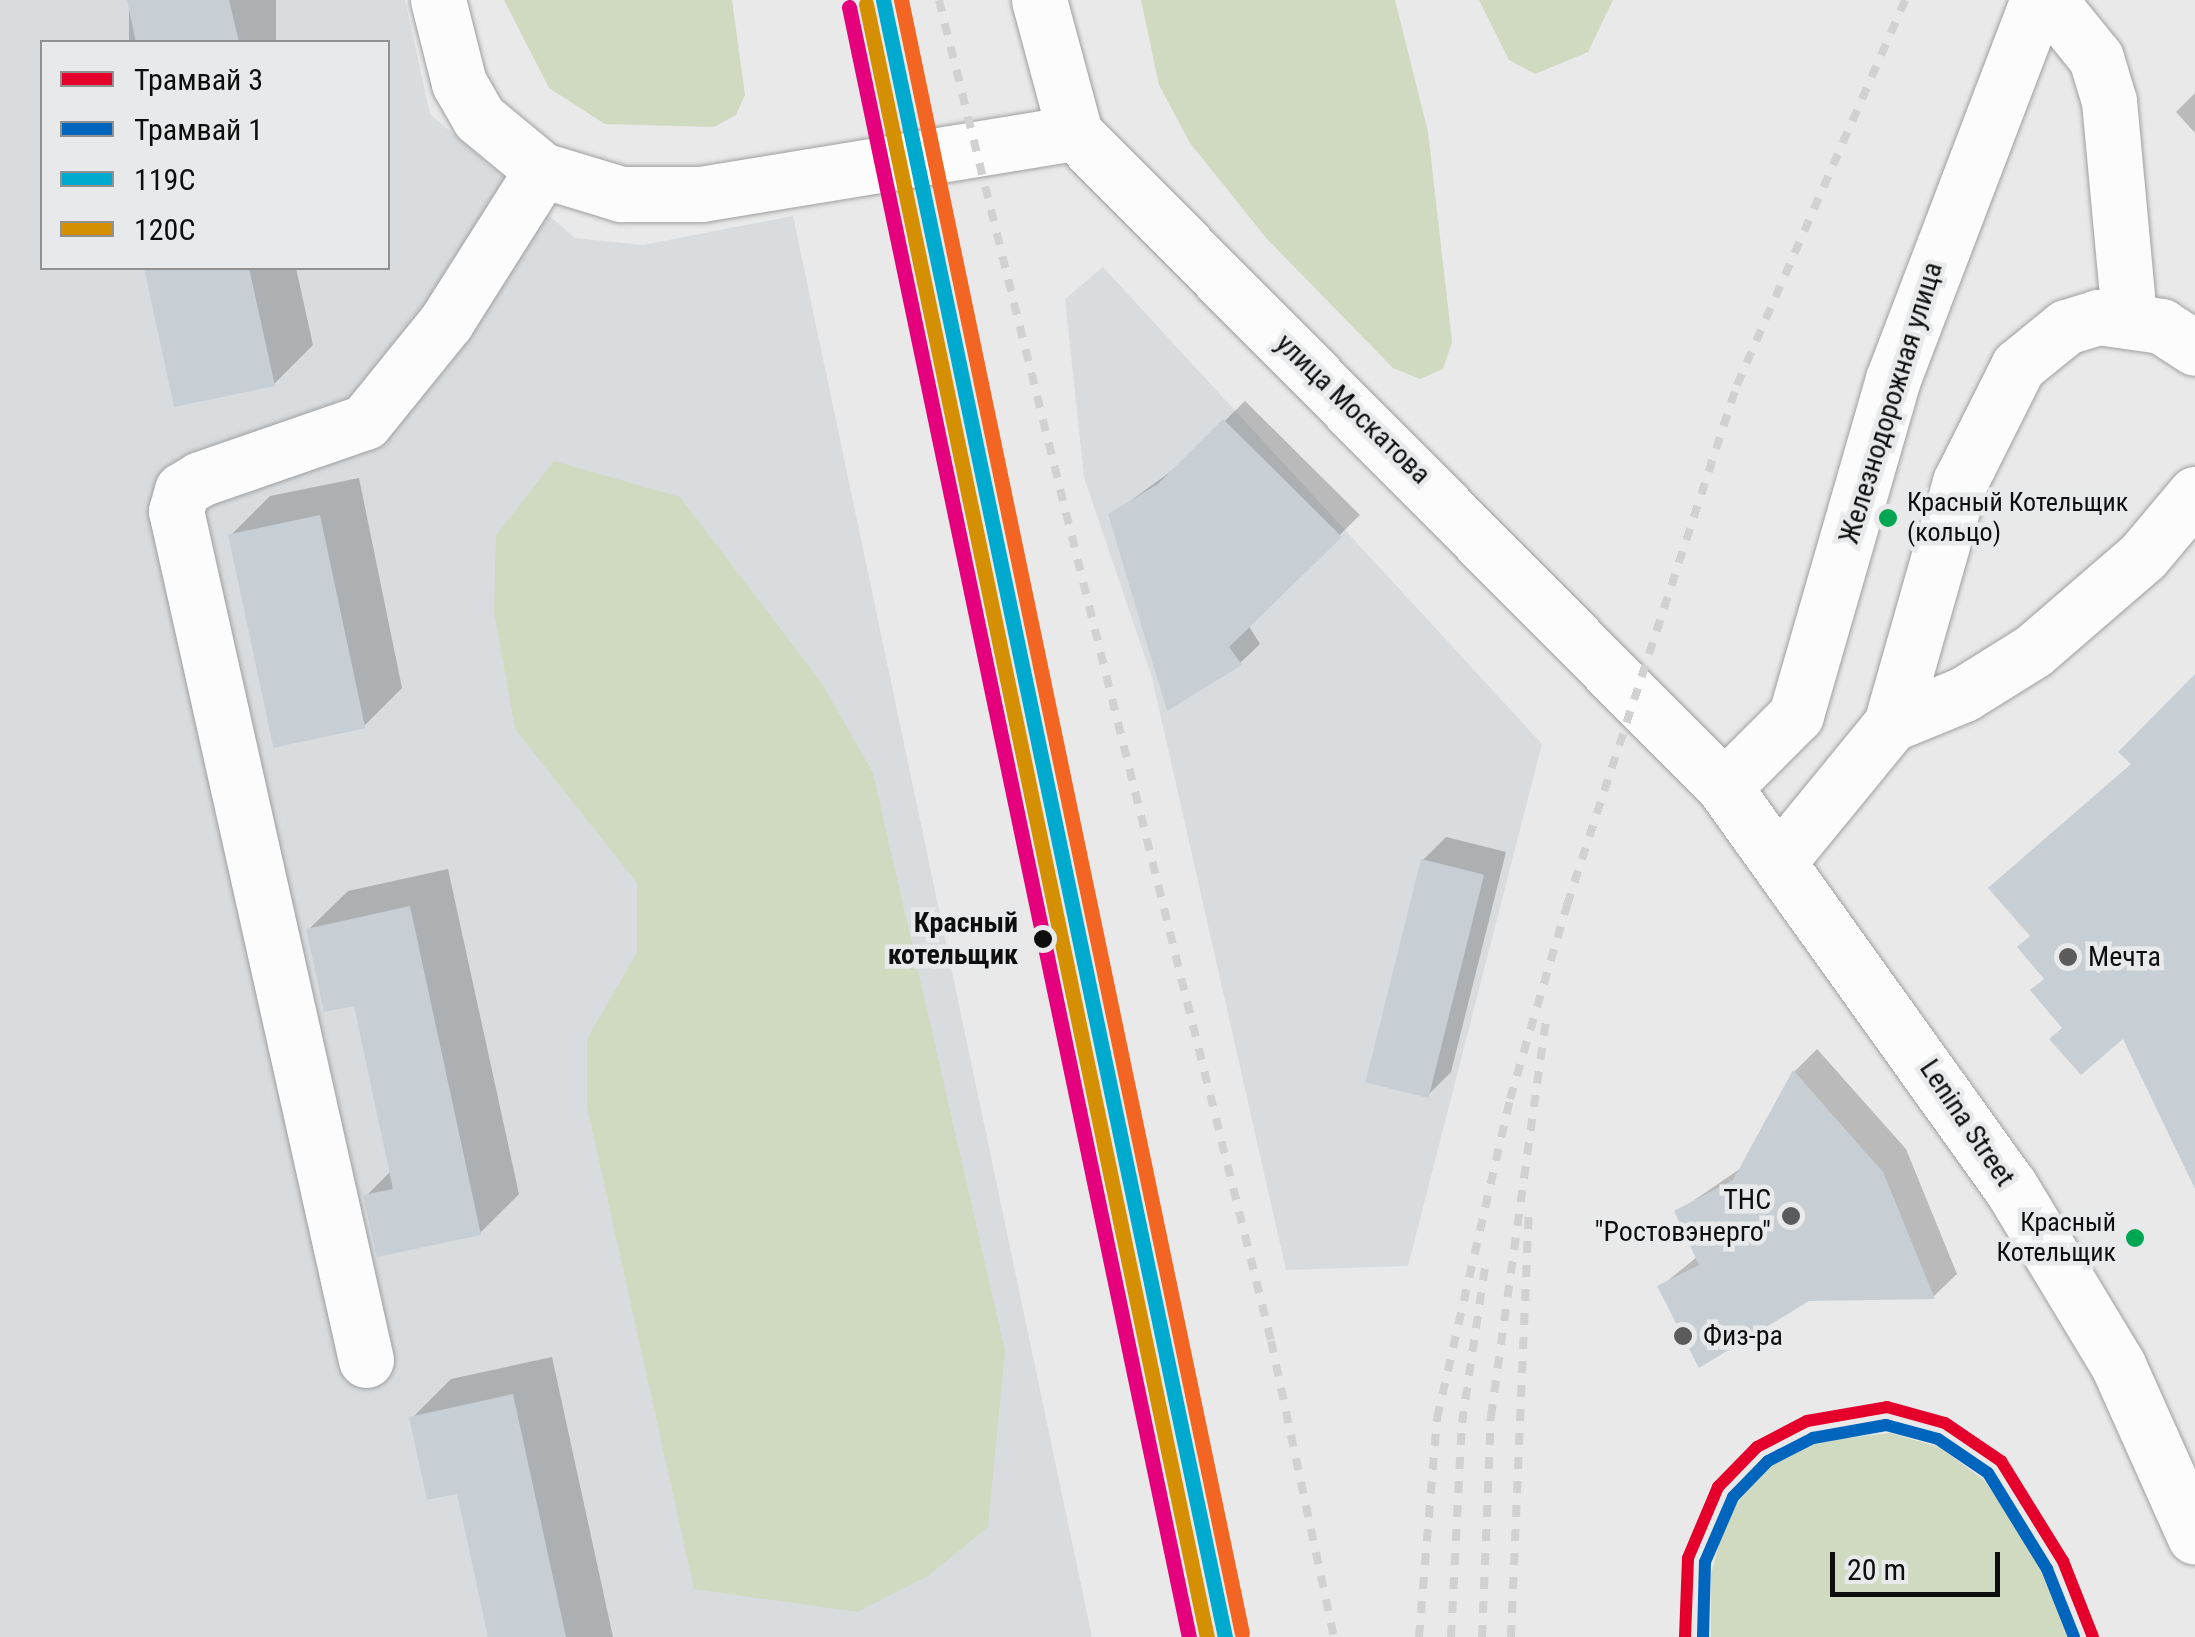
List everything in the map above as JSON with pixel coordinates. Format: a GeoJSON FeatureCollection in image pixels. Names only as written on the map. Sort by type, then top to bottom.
{"type":"FeatureCollection","features":[{"type":"Feature","properties":{"kind":"street","name":"улица Москатова"},"geometry":{"type":"LineString","coordinates":[[1039,0],[1075,134],[1724,787]]}},
{"type":"Feature","properties":{"kind":"street","name":"Железнодорожная улица"},"geometry":{"type":"LineString","coordinates":[[1724,787],[1796,715],[1893,379],[2038,0]]}},
{"type":"Feature","properties":{"kind":"street"},"geometry":{"type":"LineString","coordinates":[[2049,0],[2096,58],[2109,100],[2129,316]]}},
{"type":"Feature","properties":{"kind":"street"},"geometry":{"type":"LineString","coordinates":[[443,24],[479,118],[542,170],[662,197],[1075,134]]}},
{"type":"Feature","properties":{"kind":"street"},"geometry":{"type":"LineString","coordinates":[[366,1360],[176,510],[182,490],[200,479],[364,422],[446,322],[542,170]]}},
{"type":"Feature","properties":{"kind":"street"},"geometry":{"type":"LineString","coordinates":[[1778,860],[1891,724],[1944,529],[1996,398],[2066,327],[2129,316],[2195,348]]}},
{"type":"Feature","properties":{"kind":"street"},"geometry":{"type":"LineString","coordinates":[[1891,724],[1964,694],[2033,651],[2144,556],[2195,494]]}},
{"type":"Feature","properties":{"kind":"street","name":"Lenina Street"},"geometry":{"type":"LineString","coordinates":[[1724,787],[2010,1186],[2118,1365],[2195,1537]]}},
{"type":"Feature","properties":{"kind":"shaded area"},"geometry":{"type":"Polygon","coordinates":[[[0,0],[405,0],[430,114],[575,238],[643,245],[793,216],[1092,1637],[0,1637],[0,0]]]}},
{"type":"Feature","properties":{"kind":"shaded area"},"geometry":{"type":"Polygon","coordinates":[[[1103,267],[1542,744],[1408,1266],[1286,1270],[1152,678],[1084,477],[1065,299],[1103,267]]]}},
{"type":"Feature","properties":{"kind":"green space"},"geometry":{"type":"Polygon","coordinates":[[[504,0],[732,0],[745,95],[736,115],[714,127],[605,124],[549,88],[504,0]]]}},
{"type":"Feature","properties":{"kind":"green space"},"geometry":{"type":"Polygon","coordinates":[[[1141,0],[1395,0],[1428,132],[1452,342],[1443,369],[1420,379],[1393,368],[1267,239],[1190,143],[1159,85],[1141,0]]]}},
{"type":"Feature","properties":{"kind":"green space"},"geometry":{"type":"Polygon","coordinates":[[[1479,0],[1613,0],[1588,52],[1535,74],[1509,60],[1479,0]]]}},
{"type":"Feature","properties":{"kind":"green space"},"geometry":{"type":"Polygon","coordinates":[[[554,461],[680,497],[821,682],[873,773],[1005,1351],[988,1527],[928,1576],[857,1612],[694,1589],[587,1107],[587,1039],[637,952],[637,883],[515,729],[494,611],[496,535],[554,461]]]}},
{"type":"Feature","properties":{"kind":"green space"},"geometry":{"type":"Polygon","coordinates":[[[1890,1433],[1939,1447],[1984,1480],[2030,1546],[2070,1637],[1711,1637],[1711,1574],[1727,1515],[1768,1468],[1802,1443],[1890,1433]]]}},
{"type":"Feature","properties":{"kind":"building"},"geometry":{"type":"Polygon","coordinates":[[[127,0],[229,0],[239,40],[136,40],[127,0]]]}},
{"type":"Feature","properties":{"kind":"building"},"geometry":{"type":"Polygon","coordinates":[[[144,270],[249,270],[275,386],[174,407],[144,270]]]}},
{"type":"Feature","properties":{"kind":"building"},"geometry":{"type":"Polygon","coordinates":[[[1223,419],[1342,537],[1229,647],[1242,665],[1167,711],[1108,514],[1158,484],[1223,419]]]}},
{"type":"Feature","properties":{"kind":"building"},"geometry":{"type":"Polygon","coordinates":[[[320,515],[365,728],[273,748],[228,535],[320,515]]]}},
{"type":"Feature","properties":{"kind":"building"},"geometry":{"type":"Polygon","coordinates":[[[2195,674],[2195,1189],[2123,1039],[2081,1075],[2049,1039],[2062,1028],[2030,990],[2044,979],[2017,947],[2030,936],[1988,888],[2131,764],[2118,752],[2195,674]]]}},
{"type":"Feature","properties":{"kind":"building"},"geometry":{"type":"Polygon","coordinates":[[[1421,859],[1484,875],[1428,1098],[1365,1082],[1421,859]]]}},
{"type":"Feature","properties":{"kind":"building"},"geometry":{"type":"Polygon","coordinates":[[[410,906],[481,1235],[377,1257],[363,1195],[393,1189],[354,1006],[324,1012],[306,929],[410,906]]]}},
{"type":"Feature","properties":{"kind":"building","name":"ТНС \"Ростовэнерго\""},"geometry":{"type":"Polygon","coordinates":[[[1793,1070],[1883,1172],[1935,1299],[1809,1301],[1699,1368],[1657,1286],[1699,1265],[1674,1211],[1733,1180],[1793,1070]]]}},
{"type":"Feature","properties":{"kind":"building"},"geometry":{"type":"Polygon","coordinates":[[[513,1394],[566,1637],[488,1637],[457,1494],[427,1500],[409,1417],[513,1394]]]}},
{"type":"Feature","properties":{"kind":"railway"},"geometry":{"type":"LineString","coordinates":[[939,0],[1271,1341],[1334,1637]]}},
{"type":"Feature","properties":{"kind":"railway"},"geometry":{"type":"LineString","coordinates":[[1419,1637],[1437,1418],[1510,1099],[1567,905],[1737,385],[1905,0]]}},
{"type":"Feature","properties":{"kind":"railway"},"geometry":{"type":"LineString","coordinates":[[1482,1637],[1491,1416],[1546,1018]]}},
{"type":"Feature","properties":{"kind":"railway"},"geometry":{"type":"LineString","coordinates":[[1511,1637],[1529,1212]]}},
{"type":"Feature","properties":{"kind":"railway"},"geometry":{"type":"LineString","coordinates":[[1451,1637],[1462,1423],[1485,1267]]}},
{"type":"Feature","properties":{"kind":"tram line","name":"3"},"geometry":{"type":"LineString","coordinates":[[1685,1637],[1688,1558],[1718,1487],[1757,1447],[1807,1421],[1887,1407],[1945,1423],[2001,1461],[2063,1561],[2093,1637]]}},
{"type":"Feature","properties":{"kind":"tram line","name":"1"},"geometry":{"type":"LineString","coordinates":[[1703,1637],[1705,1562],[1733,1497],[1768,1461],[1813,1438],[1886,1425],[1938,1439],[1988,1473],[2047,1569],[2074,1637]]}},
{"type":"Feature","properties":{"kind":"transit line","name":"119С"},"geometry":{"type":"LineString","coordinates":[[883,0],[1225,1637]]}},
{"type":"Feature","properties":{"kind":"transit line"},"geometry":{"type":"LineString","coordinates":[[901,0],[1242,1633]]}},
{"type":"Feature","properties":{"kind":"transit line","name":"120С"},"geometry":{"type":"LineString","coordinates":[[866,4],[1207,1637]]}},
{"type":"Feature","properties":{"kind":"transit line"},"geometry":{"type":"LineString","coordinates":[[849,7],[1189,1637]]}},
{"type":"Feature","properties":{"kind":"place","name":"Красный Котельщик (кольцо)"},"geometry":{"type":"Point","coordinates":[1888,518]}},
{"type":"Feature","properties":{"kind":"place","name":"Красный котельщик"},"geometry":{"type":"Point","coordinates":[1043,939]}},
{"type":"Feature","properties":{"kind":"place","name":"Мечта"},"geometry":{"type":"Point","coordinates":[2068,957]}},
{"type":"Feature","properties":{"kind":"place","name":"ТНС \"Ростовэнерго\""},"geometry":{"type":"Point","coordinates":[1791,1216]}},
{"type":"Feature","properties":{"kind":"place","name":"Красный Котельщик"},"geometry":{"type":"Point","coordinates":[2135,1238]}},
{"type":"Feature","properties":{"kind":"place","name":"Физ-ра"},"geometry":{"type":"Point","coordinates":[1683,1336]}}]}
